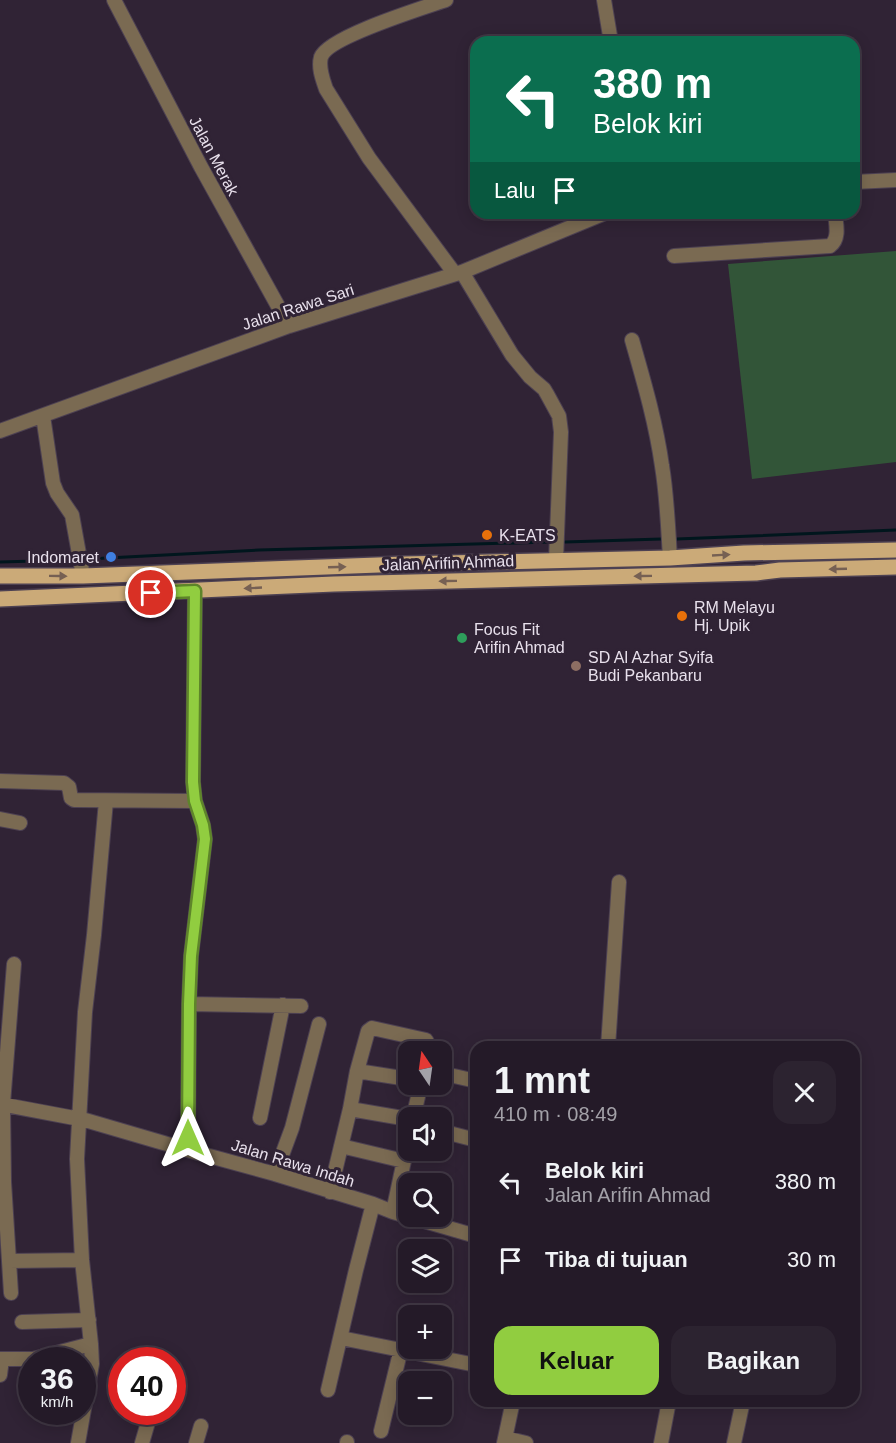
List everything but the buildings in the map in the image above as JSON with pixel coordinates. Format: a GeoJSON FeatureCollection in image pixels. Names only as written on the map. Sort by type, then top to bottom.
{"type":"FeatureCollection","features":[{"type":"Feature","properties":{"kind":"main road","name":"Jalan Arifin Ahmad"},"geometry":{"type":"LineString","coordinates":[[0,576],[83,576],[405,564],[670,558],[744,553],[896,550]]}},
{"type":"Feature","properties":{"kind":"main road"},"geometry":{"type":"LineString","coordinates":[[405,564],[405,582]]}},
{"type":"Feature","properties":{"kind":"main road","name":"Jalan Arifin Ahmad"},"geometry":{"type":"LineString","coordinates":[[0,599],[195,596],[334,584],[896,567]]}},
{"type":"Feature","properties":{"kind":"street","name":"Jalan Merak"},"geometry":{"type":"LineString","coordinates":[[114,0],[201,167],[289,326]]}},
{"type":"Feature","properties":{"kind":"street"},"geometry":{"type":"LineString","coordinates":[[446,0],[411,6],[335,42],[326,49],[321,57],[321,76],[337,108],[369,158],[459,273],[512,355],[530,377],[544,389],[559,416],[561,432],[556,560]]}},
{"type":"Feature","properties":{"kind":"street"},"geometry":{"type":"LineString","coordinates":[[604,0],[610,36]]}},
{"type":"Feature","properties":{"kind":"street"},"geometry":{"type":"LineString","coordinates":[[860,182],[896,180]]}},
{"type":"Feature","properties":{"kind":"street","name":"Jalan Rawa Sari"},"geometry":{"type":"LineString","coordinates":[[0,431],[289,326],[459,273],[590,219]]}},
{"type":"Feature","properties":{"kind":"street"},"geometry":{"type":"LineString","coordinates":[[674,256],[830,246],[836,239],[835,219]]}},
{"type":"Feature","properties":{"kind":"street"},"geometry":{"type":"LineString","coordinates":[[632,340],[647,392],[662,463],[666,489],[670,558]]}},
{"type":"Feature","properties":{"kind":"street"},"geometry":{"type":"LineString","coordinates":[[43,416],[53,483],[57,493],[72,514],[83,576]]}},
{"type":"Feature","properties":{"kind":"street"},"geometry":{"type":"LineString","coordinates":[[191,1150],[188,1138],[189,1004],[193,933],[205,839],[195,801],[193,782],[195,596]]}},
{"type":"Feature","properties":{"kind":"street"},"geometry":{"type":"LineString","coordinates":[[0,781],[64,783],[69,787],[73,800],[195,801]]}},
{"type":"Feature","properties":{"kind":"street"},"geometry":{"type":"LineString","coordinates":[[78,1443],[92,1364],[92,1344],[82,1260],[78,1159],[79,1119],[85,1012],[106,801]]}},
{"type":"Feature","properties":{"kind":"street"},"geometry":{"type":"LineString","coordinates":[[0,819],[20,823]]}},
{"type":"Feature","properties":{"kind":"street"},"geometry":{"type":"LineString","coordinates":[[608,1041],[619,882]]}},
{"type":"Feature","properties":{"kind":"street"},"geometry":{"type":"LineString","coordinates":[[11,1293],[2,1182],[2,1104],[14,964]]}},
{"type":"Feature","properties":{"kind":"street"},"geometry":{"type":"LineString","coordinates":[[189,1004],[301,1006]]}},
{"type":"Feature","properties":{"kind":"street"},"geometry":{"type":"LineString","coordinates":[[260,1118],[283,1005]]}},
{"type":"Feature","properties":{"kind":"street"},"geometry":{"type":"LineString","coordinates":[[275,1174],[292,1128],[319,1024]]}},
{"type":"Feature","properties":{"kind":"street"},"geometry":{"type":"LineString","coordinates":[[330,1192],[368,1031],[372,1028],[426,1041]]}},
{"type":"Feature","properties":{"kind":"street"},"geometry":{"type":"LineString","coordinates":[[357,1071],[398,1077]]}},
{"type":"Feature","properties":{"kind":"street"},"geometry":{"type":"LineString","coordinates":[[454,1076],[470,1080]]}},
{"type":"Feature","properties":{"kind":"street","name":"Jalan Rawa Indah"},"geometry":{"type":"LineString","coordinates":[[2,1104],[79,1119],[191,1150],[470,1234]]}},
{"type":"Feature","properties":{"kind":"street"},"geometry":{"type":"LineString","coordinates":[[350,1109],[398,1117]]}},
{"type":"Feature","properties":{"kind":"street"},"geometry":{"type":"LineString","coordinates":[[452,1134],[470,1138]]}},
{"type":"Feature","properties":{"kind":"street"},"geometry":{"type":"LineString","coordinates":[[341,1146],[398,1160]]}},
{"type":"Feature","properties":{"kind":"street"},"geometry":{"type":"LineString","coordinates":[[393,1212],[404,1161]]}},
{"type":"Feature","properties":{"kind":"street"},"geometry":{"type":"LineString","coordinates":[[328,1390],[373,1204]]}},
{"type":"Feature","properties":{"kind":"street"},"geometry":{"type":"LineString","coordinates":[[9,1261],[82,1260]]}},
{"type":"Feature","properties":{"kind":"street"},"geometry":{"type":"LineString","coordinates":[[22,1322],[89,1320]]}},
{"type":"Feature","properties":{"kind":"street"},"geometry":{"type":"LineString","coordinates":[[341,1338],[398,1349]]}},
{"type":"Feature","properties":{"kind":"street"},"geometry":{"type":"LineString","coordinates":[[0,1375],[1,1359],[33,1359],[92,1344]]}},
{"type":"Feature","properties":{"kind":"street"},"geometry":{"type":"LineString","coordinates":[[381,1431],[398,1358]]}},
{"type":"Feature","properties":{"kind":"street"},"geometry":{"type":"LineString","coordinates":[[448,1359],[470,1364]]}},
{"type":"Feature","properties":{"kind":"street"},"geometry":{"type":"LineString","coordinates":[[512,1407],[504,1440],[526,1443]]}},
{"type":"Feature","properties":{"kind":"street"},"geometry":{"type":"LineString","coordinates":[[660,1443],[668,1407]]}},
{"type":"Feature","properties":{"kind":"street"},"geometry":{"type":"LineString","coordinates":[[734,1443],[741,1407]]}},
{"type":"Feature","properties":{"kind":"street"},"geometry":{"type":"LineString","coordinates":[[142,1443],[147,1425]]}},
{"type":"Feature","properties":{"kind":"street"},"geometry":{"type":"LineString","coordinates":[[196,1443],[201,1426]]}},
{"type":"Feature","properties":{"kind":"green space"},"geometry":{"type":"Polygon","coordinates":[[[896,251],[896,462],[752,479],[728,264],[896,251]]]}},
{"type":"Feature","properties":{"kind":"waterway"},"geometry":{"type":"LineString","coordinates":[[677,539],[896,530]]}},
{"type":"Feature","properties":{"kind":"waterway"},"geometry":{"type":"LineString","coordinates":[[565,542],[661,539]]}},
{"type":"Feature","properties":{"kind":"waterway"},"geometry":{"type":"LineString","coordinates":[[88,559],[259,550],[549,542]]}},
{"type":"Feature","properties":{"kind":"waterway"},"geometry":{"type":"LineString","coordinates":[[0,562],[72,560]]}},
{"type":"Feature","properties":{"kind":"place","name":"K-EATS"},"geometry":{"type":"Point","coordinates":[487,535]}},
{"type":"Feature","properties":{"kind":"place","name":"Indomaret"},"geometry":{"type":"Point","coordinates":[111,557]}},
{"type":"Feature","properties":{"kind":"place","name":"RM Melayu Hj. Upik"},"geometry":{"type":"Point","coordinates":[682,616]}},
{"type":"Feature","properties":{"kind":"place","name":"Focus Fit Arifin Ahmad"},"geometry":{"type":"Point","coordinates":[462,638]}},
{"type":"Feature","properties":{"kind":"place","name":"SD Al Azhar Syifa Budi Pekanbaru"},"geometry":{"type":"Point","coordinates":[576,666]}},
{"type":"Feature","properties":{"kind":"route"},"geometry":{"type":"LineString","coordinates":[[151,593],[195,591],[193,782],[195,801],[203,825],[205,850],[191,956],[188,1138]]}}]}
